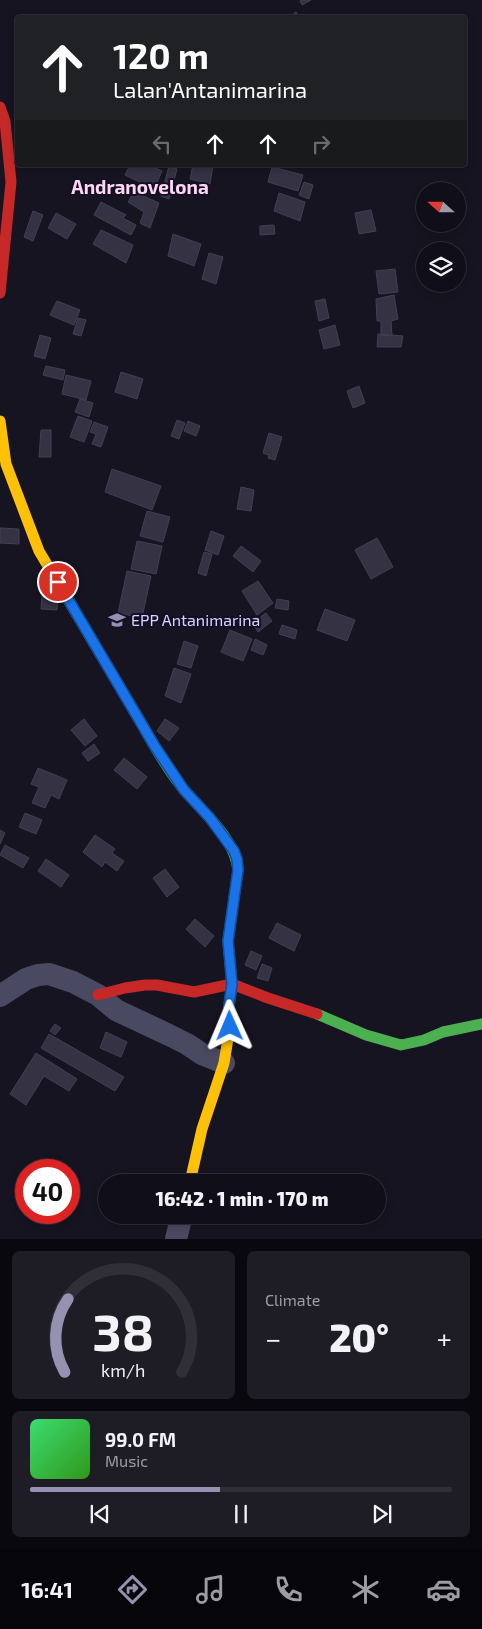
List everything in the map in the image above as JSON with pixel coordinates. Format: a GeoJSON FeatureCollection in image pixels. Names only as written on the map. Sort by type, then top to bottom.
{"type":"FeatureCollection","features":[{"type":"Feature","properties":{"kind":"street"},"geometry":{"type":"LineString","coordinates":[[0,107],[5,121],[10,182],[0,293]]}},
{"type":"Feature","properties":{"kind":"street"},"geometry":{"type":"LineString","coordinates":[[0,421],[6,464],[40,551],[136,717],[184,790],[210,818],[234,851],[237,859],[238,870],[228,941],[232,984],[229,1005],[230,1026],[224,1063],[202,1129],[192,1174]]}},
{"type":"Feature","properties":{"kind":"street"},"geometry":{"type":"LineString","coordinates":[[0,996],[26,979],[49,974],[73,982],[98,995],[116,1010],[169,1034],[202,1054],[224,1063]]}},
{"type":"Feature","properties":{"kind":"street"},"geometry":{"type":"LineString","coordinates":[[98,995],[124,988],[151,985],[173,987],[192,992],[232,984],[326,1018],[366,1035],[401,1045],[412,1044],[444,1032],[482,1024]]}},
{"type":"Feature","properties":{"kind":"street"},"geometry":{"type":"LineString","coordinates":[[176,1239],[180,1224]]}},
{"type":"Feature","properties":{"kind":"building"},"geometry":{"type":"Polygon","coordinates":[[[311,0],[302,5],[300,1],[311,0]]]}},
{"type":"Feature","properties":{"kind":"building"},"geometry":{"type":"Polygon","coordinates":[[[129,167],[153,167],[162,171],[154,189],[125,175],[129,167]]]}},
{"type":"Feature","properties":{"kind":"building"},"geometry":{"type":"Polygon","coordinates":[[[169,167],[177,169],[169,199],[161,196],[169,167]]]}},
{"type":"Feature","properties":{"kind":"building"},"geometry":{"type":"Polygon","coordinates":[[[193,167],[213,167],[210,184],[190,179],[193,167]]]}},
{"type":"Feature","properties":{"kind":"building"},"geometry":{"type":"Polygon","coordinates":[[[272,167],[303,175],[298,191],[268,182],[272,167]]]}},
{"type":"Feature","properties":{"kind":"building"},"geometry":{"type":"Polygon","coordinates":[[[304,182],[313,185],[309,199],[299,195],[304,182]]]}},
{"type":"Feature","properties":{"kind":"building"},"geometry":{"type":"Polygon","coordinates":[[[134,192],[159,203],[150,228],[140,223],[144,212],[128,202],[134,192]]]}},
{"type":"Feature","properties":{"kind":"building"},"geometry":{"type":"Polygon","coordinates":[[[279,193],[305,202],[300,221],[274,211],[279,193]]]}},
{"type":"Feature","properties":{"kind":"building"},"geometry":{"type":"Polygon","coordinates":[[[101,202],[126,215],[123,218],[136,225],[131,235],[94,215],[101,202]]]}},
{"type":"Feature","properties":{"kind":"building"},"geometry":{"type":"Polygon","coordinates":[[[371,210],[376,231],[359,234],[355,213],[371,210]]]}},
{"type":"Feature","properties":{"kind":"building"},"geometry":{"type":"Polygon","coordinates":[[[33,211],[43,215],[33,241],[24,237],[33,211]]]}},
{"type":"Feature","properties":{"kind":"building"},"geometry":{"type":"Polygon","coordinates":[[[56,213],[76,224],[67,239],[48,228],[56,213]]]}},
{"type":"Feature","properties":{"kind":"building"},"geometry":{"type":"Polygon","coordinates":[[[274,225],[275,234],[260,235],[260,226],[274,225]]]}},
{"type":"Feature","properties":{"kind":"building"},"geometry":{"type":"Polygon","coordinates":[[[101,230],[133,245],[126,263],[93,244],[101,230]]]}},
{"type":"Feature","properties":{"kind":"building"},"geometry":{"type":"Polygon","coordinates":[[[173,234],[201,244],[194,266],[168,256],[173,234]]]}},
{"type":"Feature","properties":{"kind":"building"},"geometry":{"type":"Polygon","coordinates":[[[209,253],[223,257],[216,284],[202,279],[209,253]]]}},
{"type":"Feature","properties":{"kind":"building"},"geometry":{"type":"Polygon","coordinates":[[[395,269],[398,292],[379,294],[376,271],[395,269]]]}},
{"type":"Feature","properties":{"kind":"building"},"geometry":{"type":"Polygon","coordinates":[[[394,295],[398,319],[391,321],[392,336],[381,335],[381,321],[377,321],[376,299],[394,295]]]}},
{"type":"Feature","properties":{"kind":"building"},"geometry":{"type":"Polygon","coordinates":[[[325,299],[329,318],[319,321],[315,301],[325,299]]]}},
{"type":"Feature","properties":{"kind":"building"},"geometry":{"type":"Polygon","coordinates":[[[57,301],[80,310],[74,325],[50,315],[57,301]]]}},
{"type":"Feature","properties":{"kind":"building"},"geometry":{"type":"Polygon","coordinates":[[[78,318],[86,320],[81,336],[73,334],[78,318]]]}},
{"type":"Feature","properties":{"kind":"building"},"geometry":{"type":"Polygon","coordinates":[[[335,325],[340,345],[324,349],[319,330],[335,325]]]}},
{"type":"Feature","properties":{"kind":"building"},"geometry":{"type":"Polygon","coordinates":[[[378,334],[403,336],[401,347],[377,347],[378,334]]]}},
{"type":"Feature","properties":{"kind":"building"},"geometry":{"type":"Polygon","coordinates":[[[40,335],[51,338],[45,359],[34,356],[40,335]]]}},
{"type":"Feature","properties":{"kind":"building"},"geometry":{"type":"Polygon","coordinates":[[[46,366],[65,370],[63,380],[43,375],[46,366]]]}},
{"type":"Feature","properties":{"kind":"building"},"geometry":{"type":"Polygon","coordinates":[[[121,372],[143,379],[137,399],[115,392],[121,372]]]}},
{"type":"Feature","properties":{"kind":"building"},"geometry":{"type":"Polygon","coordinates":[[[66,375],[91,381],[86,400],[62,394],[66,375]]]}},
{"type":"Feature","properties":{"kind":"building"},"geometry":{"type":"Polygon","coordinates":[[[359,386],[365,403],[353,408],[347,391],[359,386]]]}},
{"type":"Feature","properties":{"kind":"building"},"geometry":{"type":"Polygon","coordinates":[[[80,399],[93,403],[89,417],[75,412],[80,399]]]}},
{"type":"Feature","properties":{"kind":"building"},"geometry":{"type":"Polygon","coordinates":[[[78,416],[92,421],[84,442],[70,437],[78,416]]]}},
{"type":"Feature","properties":{"kind":"building"},"geometry":{"type":"Polygon","coordinates":[[[177,420],[185,423],[179,439],[171,436],[177,420]]]}},
{"type":"Feature","properties":{"kind":"building"},"geometry":{"type":"Polygon","coordinates":[[[188,421],[200,426],[196,436],[184,431],[188,421]]]}},
{"type":"Feature","properties":{"kind":"building"},"geometry":{"type":"Polygon","coordinates":[[[94,422],[108,427],[101,447],[92,444],[96,434],[90,432],[94,422]]]}},
{"type":"Feature","properties":{"kind":"building"},"geometry":{"type":"Polygon","coordinates":[[[41,430],[51,430],[51,457],[39,457],[41,430]]]}},
{"type":"Feature","properties":{"kind":"building"},"geometry":{"type":"Polygon","coordinates":[[[269,433],[282,437],[275,460],[268,458],[269,455],[263,453],[269,433]]]}},
{"type":"Feature","properties":{"kind":"building"},"geometry":{"type":"Polygon","coordinates":[[[112,469],[161,486],[152,510],[105,492],[112,469]]]}},
{"type":"Feature","properties":{"kind":"building"},"geometry":{"type":"Polygon","coordinates":[[[241,487],[254,490],[251,511],[237,509],[241,487]]]}},
{"type":"Feature","properties":{"kind":"building"},"geometry":{"type":"Polygon","coordinates":[[[147,511],[170,517],[163,542],[140,536],[147,511]]]}},
{"type":"Feature","properties":{"kind":"building"},"geometry":{"type":"Polygon","coordinates":[[[0,528],[19,529],[19,544],[0,543],[0,528]]]}},
{"type":"Feature","properties":{"kind":"building"},"geometry":{"type":"Polygon","coordinates":[[[211,531],[224,536],[218,555],[205,550],[211,531]]]}},
{"type":"Feature","properties":{"kind":"building"},"geometry":{"type":"Polygon","coordinates":[[[377,538],[393,567],[371,579],[355,550],[377,538]]]}},
{"type":"Feature","properties":{"kind":"building"},"geometry":{"type":"Polygon","coordinates":[[[137,541],[162,546],[156,574],[131,569],[137,541]]]}},
{"type":"Feature","properties":{"kind":"building"},"geometry":{"type":"Polygon","coordinates":[[[241,546],[261,561],[253,572],[233,556],[241,546]]]}},
{"type":"Feature","properties":{"kind":"building"},"geometry":{"type":"Polygon","coordinates":[[[204,552],[212,554],[206,576],[198,573],[204,552]]]}},
{"type":"Feature","properties":{"kind":"building"},"geometry":{"type":"Polygon","coordinates":[[[127,571],[151,576],[142,618],[118,613],[127,571]]]}},
{"type":"Feature","properties":{"kind":"building"},"geometry":{"type":"Polygon","coordinates":[[[258,581],[273,603],[257,615],[242,591],[258,581]]]}},
{"type":"Feature","properties":{"kind":"building"},"geometry":{"type":"Polygon","coordinates":[[[42,595],[58,596],[57,610],[41,609],[42,595]]]}},
{"type":"Feature","properties":{"kind":"building"},"geometry":{"type":"Polygon","coordinates":[[[277,599],[289,601],[288,610],[275,608],[277,599]]]}},
{"type":"Feature","properties":{"kind":"building"},"geometry":{"type":"Polygon","coordinates":[[[325,609],[355,620],[347,641],[317,630],[325,609]]]}},
{"type":"Feature","properties":{"kind":"building"},"geometry":{"type":"Polygon","coordinates":[[[266,613],[272,621],[258,632],[252,623],[266,613]]]}},
{"type":"Feature","properties":{"kind":"building"},"geometry":{"type":"Polygon","coordinates":[[[282,625],[297,630],[295,639],[279,634],[282,625]]]}},
{"type":"Feature","properties":{"kind":"building"},"geometry":{"type":"Polygon","coordinates":[[[230,630],[252,639],[243,661],[221,652],[230,630]]]}},
{"type":"Feature","properties":{"kind":"building"},"geometry":{"type":"Polygon","coordinates":[[[255,639],[267,645],[263,655],[251,650],[255,639]]]}},
{"type":"Feature","properties":{"kind":"building"},"geometry":{"type":"Polygon","coordinates":[[[184,641],[198,646],[191,668],[177,664],[184,641]]]}},
{"type":"Feature","properties":{"kind":"building"},"geometry":{"type":"Polygon","coordinates":[[[174,668],[191,674],[181,703],[165,696],[174,668]]]}},
{"type":"Feature","properties":{"kind":"building"},"geometry":{"type":"Polygon","coordinates":[[[84,719],[97,736],[85,746],[71,730],[84,719]]]}},
{"type":"Feature","properties":{"kind":"building"},"geometry":{"type":"Polygon","coordinates":[[[165,719],[179,728],[169,741],[157,731],[165,719]]]}},
{"type":"Feature","properties":{"kind":"building"},"geometry":{"type":"Polygon","coordinates":[[[94,744],[100,753],[88,761],[82,753],[94,744]]]}},
{"type":"Feature","properties":{"kind":"building"},"geometry":{"type":"Polygon","coordinates":[[[124,758],[147,777],[137,789],[114,770],[124,758]]]}},
{"type":"Feature","properties":{"kind":"building"},"geometry":{"type":"Polygon","coordinates":[[[38,768],[67,780],[59,799],[51,795],[45,808],[32,803],[39,787],[31,784],[38,768]]]}},
{"type":"Feature","properties":{"kind":"building"},"geometry":{"type":"Polygon","coordinates":[[[25,813],[42,820],[36,834],[19,827],[25,813]]]}},
{"type":"Feature","properties":{"kind":"building"},"geometry":{"type":"Polygon","coordinates":[[[0,830],[5,833],[0,844],[0,830]]]}},
{"type":"Feature","properties":{"kind":"building"},"geometry":{"type":"Polygon","coordinates":[[[95,835],[115,849],[112,853],[124,861],[117,871],[105,862],[102,867],[83,852],[95,835]]]}},
{"type":"Feature","properties":{"kind":"building"},"geometry":{"type":"Polygon","coordinates":[[[5,845],[29,858],[23,868],[0,855],[5,845]]]}},
{"type":"Feature","properties":{"kind":"building"},"geometry":{"type":"Polygon","coordinates":[[[46,859],[69,875],[61,887],[38,871],[46,859]]]}},
{"type":"Feature","properties":{"kind":"building"},"geometry":{"type":"Polygon","coordinates":[[[165,869],[179,887],[167,897],[153,878],[165,869]]]}},
{"type":"Feature","properties":{"kind":"building"},"geometry":{"type":"Polygon","coordinates":[[[195,919],[214,936],[205,947],[186,929],[195,919]]]}},
{"type":"Feature","properties":{"kind":"building"},"geometry":{"type":"Polygon","coordinates":[[[277,923],[301,935],[294,951],[269,938],[277,923]]]}},
{"type":"Feature","properties":{"kind":"building"},"geometry":{"type":"Polygon","coordinates":[[[251,951],[262,956],[256,970],[245,965],[251,951]]]}},
{"type":"Feature","properties":{"kind":"building"},"geometry":{"type":"Polygon","coordinates":[[[262,964],[272,968],[268,981],[257,978],[262,964]]]}},
{"type":"Feature","properties":{"kind":"building"},"geometry":{"type":"Polygon","coordinates":[[[55,1024],[61,1028],[55,1035],[50,1031],[55,1024]]]}},
{"type":"Feature","properties":{"kind":"building"},"geometry":{"type":"Polygon","coordinates":[[[106,1032],[127,1042],[121,1057],[100,1048],[106,1032]]]}},
{"type":"Feature","properties":{"kind":"building"},"geometry":{"type":"Polygon","coordinates":[[[49,1034],[124,1077],[115,1091],[41,1048],[49,1034]]]}},
{"type":"Feature","properties":{"kind":"building"},"geometry":{"type":"Polygon","coordinates":[[[36,1053],[77,1079],[69,1091],[44,1076],[26,1105],[10,1094],[36,1053]]]}},
{"type":"Feature","properties":{"kind":"traffic: fast"},"geometry":{"type":"LineString","coordinates":[[79,618],[168,768],[180,785],[225,837],[236,859],[238,870],[228,941],[230,963]]}},
{"type":"Feature","properties":{"kind":"traffic: fast"},"geometry":{"type":"LineString","coordinates":[[317,1014],[366,1035],[401,1045],[424,1040],[443,1032],[482,1024]]}},
{"type":"Feature","properties":{"kind":"traffic: slow"},"geometry":{"type":"LineString","coordinates":[[0,421],[6,464],[39,551],[79,618]]}},
{"type":"Feature","properties":{"kind":"traffic: slow"},"geometry":{"type":"LineString","coordinates":[[192,1174],[202,1129],[224,1063],[230,1026],[229,1005],[232,984],[230,963]]}},
{"type":"Feature","properties":{"kind":"traffic: jam"},"geometry":{"type":"LineString","coordinates":[[0,107],[5,121],[11,182],[0,293]]}},
{"type":"Feature","properties":{"kind":"traffic: jam"},"geometry":{"type":"LineString","coordinates":[[98,995],[145,985],[157,985],[194,992],[232,984],[317,1014]]}},
{"type":"Feature","properties":{"kind":"place","name":"EPP Antanimarina"},"geometry":{"type":"Point","coordinates":[117,620]}},
{"type":"Feature","properties":{"kind":"district","name":"Andranovelona"},"geometry":{"type":"Point","coordinates":[140,187]}},
{"type":"Feature","properties":{"kind":"route"},"geometry":{"type":"LineString","coordinates":[[58,582],[154,745],[184,790],[210,818],[234,851],[238,870],[228,941],[232,984],[229,1005],[230,1026]]}}]}
